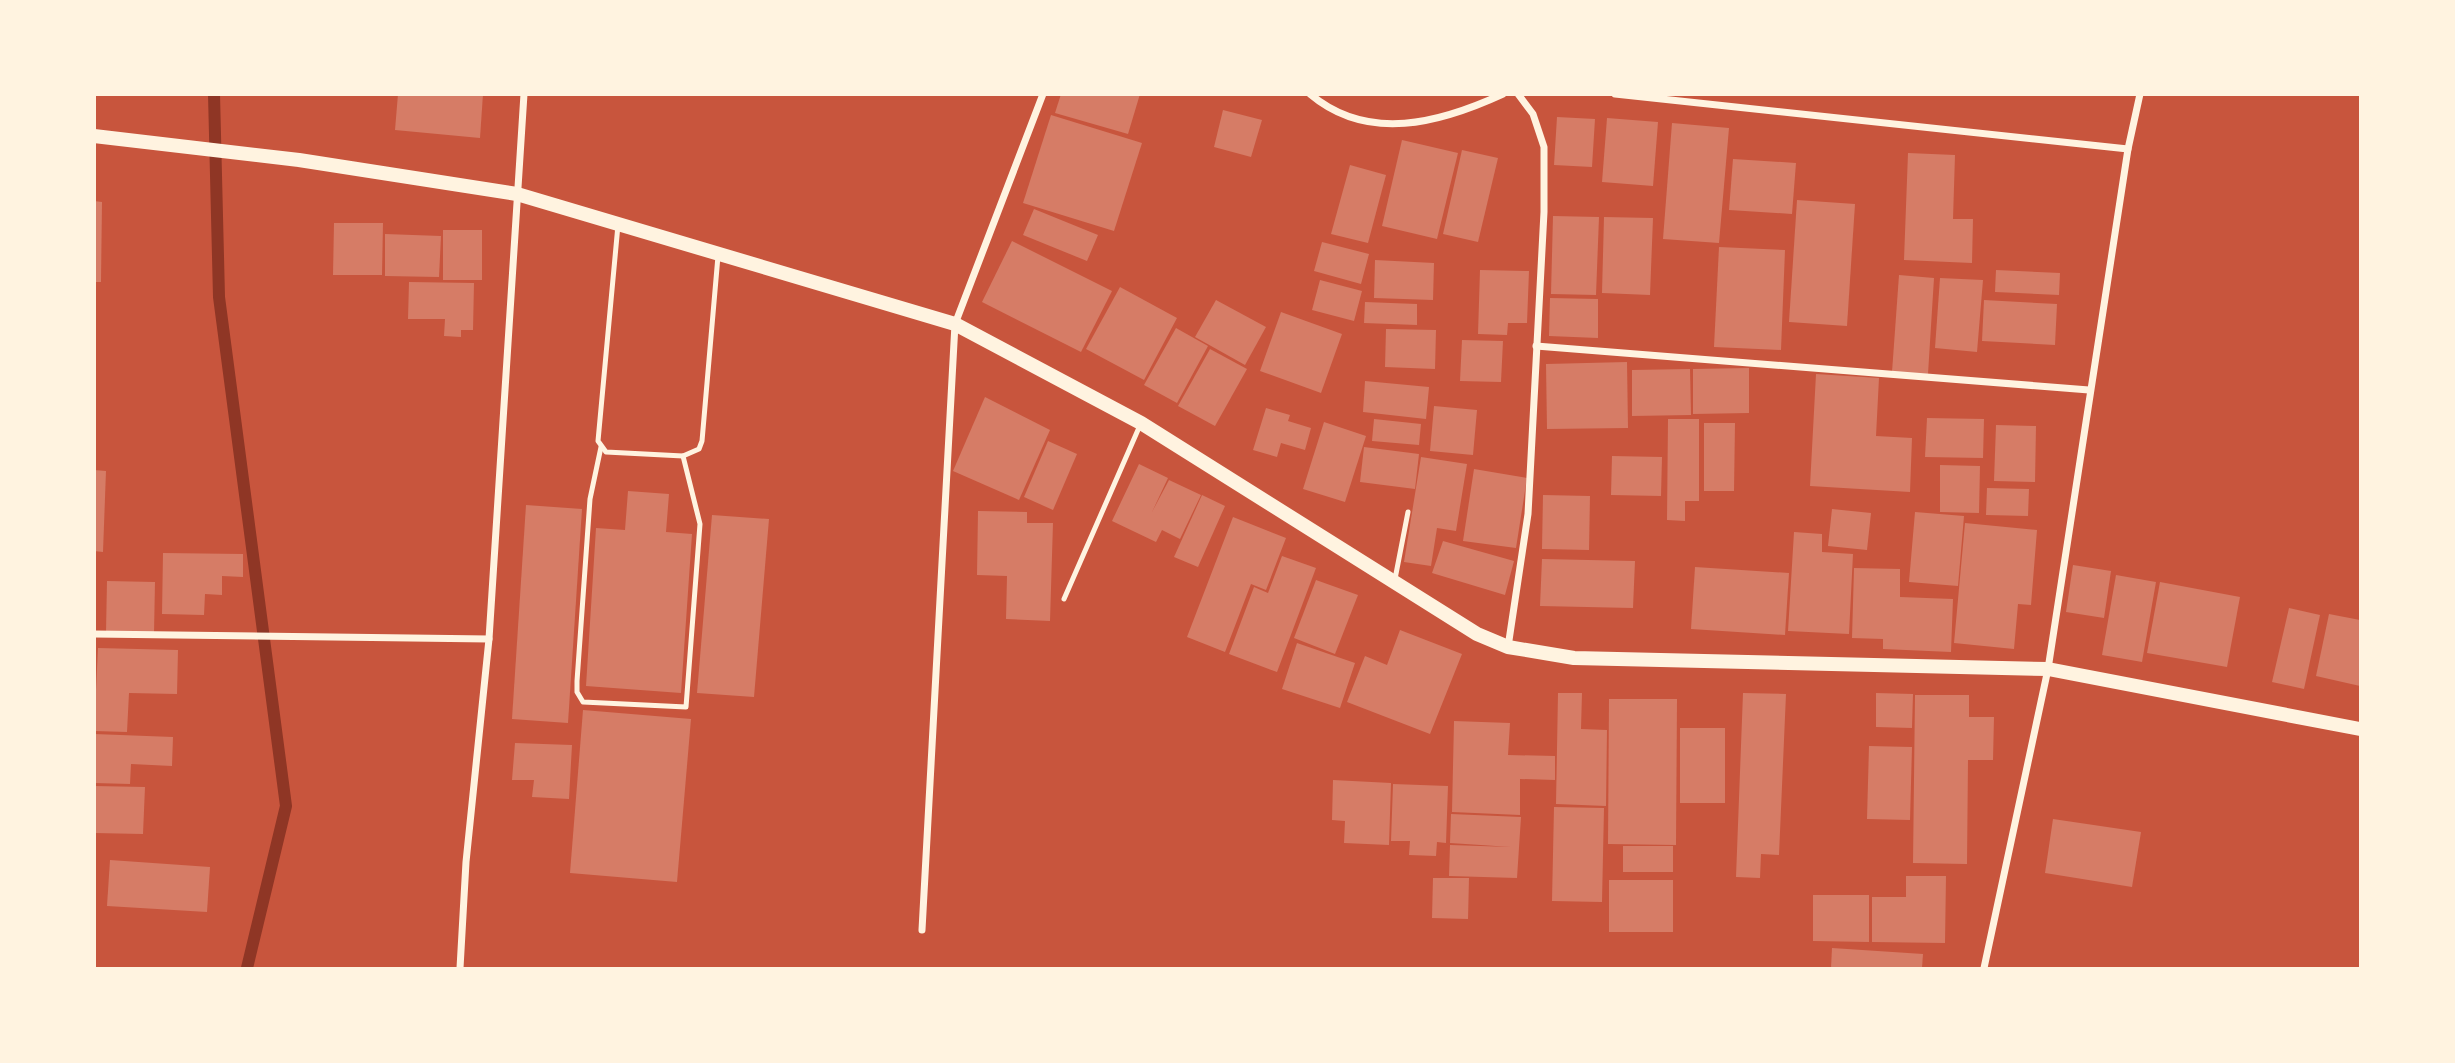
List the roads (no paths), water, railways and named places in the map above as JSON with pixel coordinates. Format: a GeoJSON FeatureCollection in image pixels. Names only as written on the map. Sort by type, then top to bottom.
{"type":"FeatureCollection","features":[{"type":"Feature","properties":{"kind":"main road"},"geometry":{"type":"LineString","coordinates":[[94,136],[299,160],[517,194],[718,256],[955,324],[1141,424],[1477,634],[1508,647],[1574,658],[2048,669],[2361,729]]}},
{"type":"Feature","properties":{"kind":"street"},"geometry":{"type":"LineString","coordinates":[[460,968],[466,862],[489,639],[524,94]]}},
{"type":"Feature","properties":{"kind":"street"},"geometry":{"type":"LineString","coordinates":[[922,930],[955,324],[1043,94]]}},
{"type":"Feature","properties":{"kind":"street"},"geometry":{"type":"LineString","coordinates":[[1310,94],[1329,110],[1389,125],[1438,119],[1503,94]]}},
{"type":"Feature","properties":{"kind":"street"},"geometry":{"type":"LineString","coordinates":[[1508,647],[1528,514],[1544,212],[1544,147],[1534,114],[1518,94]]}},
{"type":"Feature","properties":{"kind":"street"},"geometry":{"type":"LineString","coordinates":[[1615,94],[2128,149]]}},
{"type":"Feature","properties":{"kind":"street"},"geometry":{"type":"LineString","coordinates":[[1984,968],[2048,669],[2089,390],[2128,149],[2140,94]]}},
{"type":"Feature","properties":{"kind":"street"},"geometry":{"type":"LineString","coordinates":[[1536,346],[2089,390]]}},
{"type":"Feature","properties":{"kind":"street"},"geometry":{"type":"LineString","coordinates":[[94,635],[489,639]]}},
{"type":"Feature","properties":{"kind":"lane"},"geometry":{"type":"LineString","coordinates":[[618,225],[598,441],[606,452],[683,456],[699,449],[702,441],[718,256]]}},
{"type":"Feature","properties":{"kind":"lane"},"geometry":{"type":"LineString","coordinates":[[1064,600],[1141,424]]}},
{"type":"Feature","properties":{"kind":"lane"},"geometry":{"type":"LineString","coordinates":[[601,447],[590,499],[577,681],[577,692],[583,702],[686,707],[700,524],[683,456]]}},
{"type":"Feature","properties":{"kind":"lane"},"geometry":{"type":"LineString","coordinates":[[1394,582],[1408,512]]}},
{"type":"Feature","properties":{"kind":"waterway"},"geometry":{"type":"LineString","coordinates":[[214,94],[219,297],[286,806],[247,968]]}}]}
